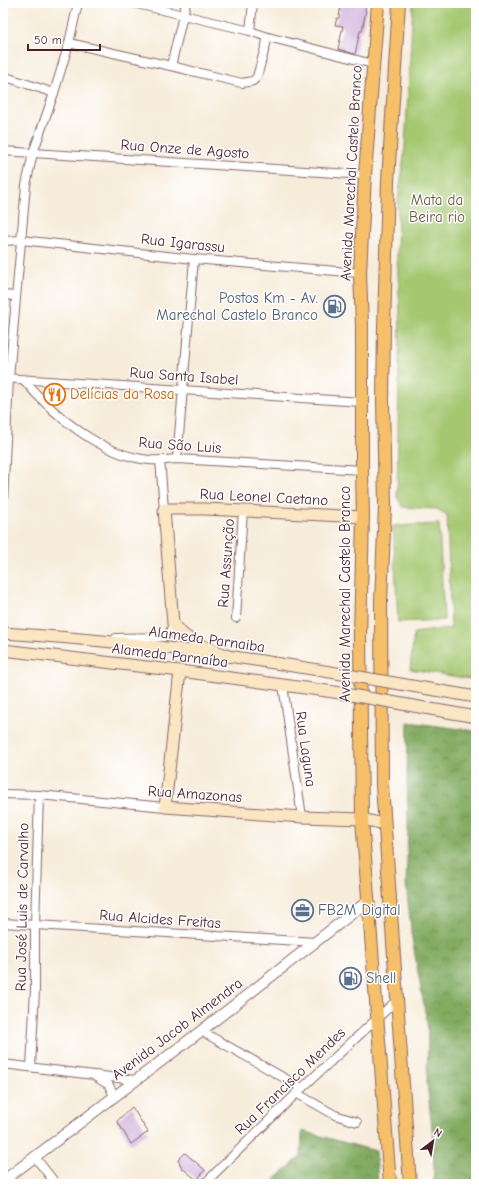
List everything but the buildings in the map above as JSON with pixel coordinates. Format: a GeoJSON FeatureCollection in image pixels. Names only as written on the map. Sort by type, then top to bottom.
{"type":"FeatureCollection","features":[{"type":"Feature","properties":{"kind":"main road","name":"Avenida Marechal Castelo Branco"},"geometry":{"type":"LineString","coordinates":[[378,3],[365,176],[360,273],[362,325],[363,517],[360,636],[362,819],[390,1184]]}},
{"type":"Feature","properties":{"kind":"main road"},"geometry":{"type":"LineString","coordinates":[[399,3],[388,181],[384,326],[383,402],[385,507],[381,602],[382,785],[410,1184]]}},
{"type":"Feature","properties":{"kind":"main road"},"geometry":{"type":"LineString","coordinates":[[371,91],[393,93]]}},
{"type":"Feature","properties":{"kind":"main road"},"geometry":{"type":"LineString","coordinates":[[362,325],[384,326]]}},
{"type":"Feature","properties":{"kind":"main road","name":"Rua Leonel Caetano"},"geometry":{"type":"LineString","coordinates":[[164,509],[180,508],[243,510],[363,517]]}},
{"type":"Feature","properties":{"kind":"main road"},"geometry":{"type":"LineString","coordinates":[[164,509],[173,624],[186,638],[228,656]]}},
{"type":"Feature","properties":{"kind":"main road","name":"Alameda Parnaiba"},"geometry":{"type":"LineString","coordinates":[[3,633],[74,638],[228,656],[476,697]]}},
{"type":"Feature","properties":{"kind":"main road"},"geometry":{"type":"LineString","coordinates":[[360,636],[381,637]]}},
{"type":"Feature","properties":{"kind":"main road","name":"Alameda Parnaíba"},"geometry":{"type":"LineString","coordinates":[[3,650],[180,671],[334,692],[476,717]]}},
{"type":"Feature","properties":{"kind":"main road"},"geometry":{"type":"LineString","coordinates":[[165,807],[180,671]]}},
{"type":"Feature","properties":{"kind":"main road","name":"Rua Amazonas"},"geometry":{"type":"LineString","coordinates":[[165,807],[302,817],[362,819],[384,824]]}},
{"type":"Feature","properties":{"kind":"street"},"geometry":{"type":"LineString","coordinates":[[3,502],[6,378],[26,185],[33,153],[54,93],[78,3]]}},
{"type":"Feature","properties":{"kind":"street"},"geometry":{"type":"LineString","coordinates":[[133,3],[250,31],[373,64]]}},
{"type":"Feature","properties":{"kind":"street"},"geometry":{"type":"LineString","coordinates":[[171,66],[186,3]]}},
{"type":"Feature","properties":{"kind":"street"},"geometry":{"type":"LineString","coordinates":[[250,31],[254,3]]}},
{"type":"Feature","properties":{"kind":"street"},"geometry":{"type":"LineString","coordinates":[[68,43],[247,83],[257,77],[268,37]]}},
{"type":"Feature","properties":{"kind":"street"},"geometry":{"type":"LineString","coordinates":[[3,76],[54,93]]}},
{"type":"Feature","properties":{"kind":"street","name":"Rua Onze de Agosto"},"geometry":{"type":"LineString","coordinates":[[3,151],[365,176]]}},
{"type":"Feature","properties":{"kind":"street","name":"Rua Igarassu"},"geometry":{"type":"LineString","coordinates":[[3,241],[21,240],[194,259],[360,273]]}},
{"type":"Feature","properties":{"kind":"street"},"geometry":{"type":"LineString","coordinates":[[177,459],[194,259]]}},
{"type":"Feature","properties":{"kind":"street"},"geometry":{"type":"LineString","coordinates":[[3,295],[15,296]]}},
{"type":"Feature","properties":{"kind":"street","name":"Rua Santa Isabel"},"geometry":{"type":"LineString","coordinates":[[6,378],[362,402]]}},
{"type":"Feature","properties":{"kind":"street","name":"Rua São Luis"},"geometry":{"type":"LineString","coordinates":[[23,379],[59,415],[80,431],[104,446],[129,456],[149,460],[177,459],[362,470]]}},
{"type":"Feature","properties":{"kind":"street"},"geometry":{"type":"LineString","coordinates":[[160,460],[164,509]]}},
{"type":"Feature","properties":{"kind":"street","name":"Rua Assunção"},"geometry":{"type":"LineString","coordinates":[[236,618],[243,510]]}},
{"type":"Feature","properties":{"kind":"street","name":"Alameda Parnaiba"},"geometry":{"type":"LineString","coordinates":[[74,638],[164,637],[171,631],[173,624]]}},
{"type":"Feature","properties":{"kind":"street","name":"Rua Laguna"},"geometry":{"type":"LineString","coordinates":[[283,685],[302,817]]}},
{"type":"Feature","properties":{"kind":"street","name":"Rua Amazonas"},"geometry":{"type":"LineString","coordinates":[[3,794],[39,795],[165,807]]}},
{"type":"Feature","properties":{"kind":"street","name":"Rua José Luis de Carvalho"},"geometry":{"type":"LineString","coordinates":[[31,1067],[39,795]]}},
{"type":"Feature","properties":{"kind":"street","name":"Avenida Jacob Almendra"},"geometry":{"type":"LineString","coordinates":[[3,1181],[202,1031],[368,901]]}},
{"type":"Feature","properties":{"kind":"street","name":"Rua Alcides Freitas"},"geometry":{"type":"LineString","coordinates":[[3,923],[315,942]]}},
{"type":"Feature","properties":{"kind":"street","name":"Rua Francisco Mendes"},"geometry":{"type":"LineString","coordinates":[[204,1184],[299,1090],[397,1000]]}},
{"type":"Feature","properties":{"kind":"street"},"geometry":{"type":"LineString","coordinates":[[202,1031],[299,1090],[335,1115],[357,1122]]}},
{"type":"Feature","properties":{"kind":"street"},"geometry":{"type":"LineString","coordinates":[[3,1064],[135,1080]]}},
{"type":"Feature","properties":{"kind":"street"},"geometry":{"type":"LineString","coordinates":[[92,1075],[109,1085],[114,1096]]}},
{"type":"Feature","properties":{"kind":"street"},"geometry":{"type":"LineString","coordinates":[[35,1157],[56,1184]]}},
{"type":"Feature","properties":{"kind":"green space","name":"Mata da Beira rio"},"geometry":{"type":"Polygon","coordinates":[[[413,3],[476,3],[476,680],[410,669],[414,633],[451,628],[447,515],[437,509],[403,507],[397,497],[400,311],[397,257],[398,202],[405,147],[413,3]]]}},
{"type":"Feature","properties":{"kind":"green space"},"geometry":{"type":"Polygon","coordinates":[[[439,524],[444,620],[398,622],[393,526],[439,524]]]}},
{"type":"Feature","properties":{"kind":"green space"},"geometry":{"type":"Polygon","coordinates":[[[408,722],[476,731],[476,1184],[434,1184],[433,1138],[427,1083],[428,1029],[412,938],[406,884],[408,830],[408,722]]]}},
{"type":"Feature","properties":{"kind":"green space"},"geometry":{"type":"Polygon","coordinates":[[[302,1131],[376,1151],[378,1184],[270,1184],[301,1156],[302,1131]]]}},
{"type":"Feature","properties":{"kind":"place","name":"Postos Km - Av. Marechal Castelo Branco"},"geometry":{"type":"Point","coordinates":[334,307]}},
{"type":"Feature","properties":{"kind":"place","name":"Delícias da Rosa"},"geometry":{"type":"Point","coordinates":[54,394]}},
{"type":"Feature","properties":{"kind":"place","name":"FB2M Digital"},"geometry":{"type":"Point","coordinates":[303,910]}},
{"type":"Feature","properties":{"kind":"place","name":"Shell"},"geometry":{"type":"Point","coordinates":[350,978]}}]}
